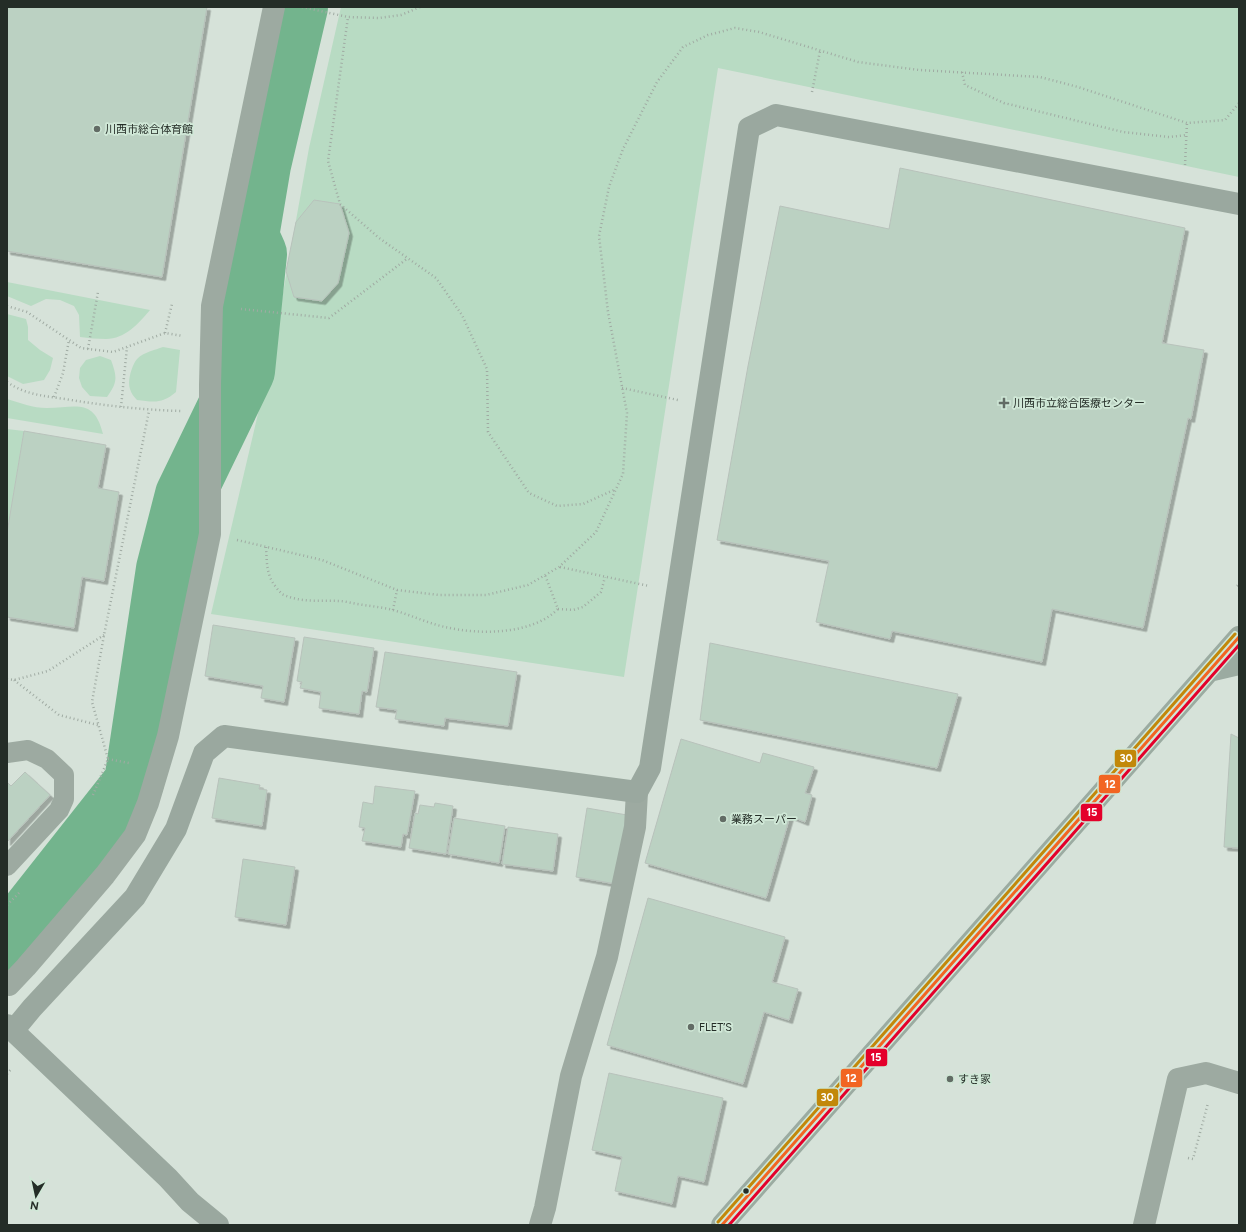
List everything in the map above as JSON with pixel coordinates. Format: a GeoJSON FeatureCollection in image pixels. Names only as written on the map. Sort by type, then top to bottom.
{"type":"FeatureCollection","features":[{"type":"Feature","properties":{"kind":"main road"},"geometry":{"type":"LineString","coordinates":[[722,1225],[1239,637]]}},
{"type":"Feature","properties":{"kind":"main road"},"geometry":{"type":"LineString","coordinates":[[1209,671],[1239,664]]}},
{"type":"Feature","properties":{"kind":"street"},"geometry":{"type":"LineString","coordinates":[[9,985],[105,875],[135,835],[148,803],[168,736],[210,534],[212,306],[274,7]]}},
{"type":"Feature","properties":{"kind":"street"},"geometry":{"type":"LineString","coordinates":[[540,1225],[545,1208],[571,1076],[607,957],[636,827],[636,792],[650,768],[749,128],[776,115],[1239,204]]}},
{"type":"Feature","properties":{"kind":"street"},"geometry":{"type":"LineString","coordinates":[[218,1225],[190,1202],[168,1178],[10,1028],[38,1002],[136,897],[176,829],[204,753],[224,736],[636,792]]}},
{"type":"Feature","properties":{"kind":"street"},"geometry":{"type":"LineString","coordinates":[[1144,1225],[1178,1079],[1206,1073],[1239,1083]]}},
{"type":"Feature","properties":{"kind":"lane"},"geometry":{"type":"LineString","coordinates":[[7,753],[28,750],[47,759],[64,775],[64,799],[59,810],[7,866]]}},
{"type":"Feature","properties":{"kind":"path"},"geometry":{"type":"LineString","coordinates":[[308,8],[348,17],[379,18],[401,15],[420,7]]}},
{"type":"Feature","properties":{"kind":"path"},"geometry":{"type":"LineString","coordinates":[[348,17],[328,161],[340,204],[379,238],[436,278],[462,315],[487,369],[488,432],[529,493],[557,506],[583,504],[616,489]]}},
{"type":"Feature","properties":{"kind":"path"},"geometry":{"type":"LineString","coordinates":[[210,534],[322,560],[397,590],[439,595],[486,595],[528,585],[559,566],[596,532],[623,474],[627,413],[608,312],[599,236],[609,187],[622,149],[657,82],[683,48],[708,35],[735,28],[759,32],[858,62],[919,70],[1040,77],[1078,87],[1187,123],[1225,120],[1239,103]]}},
{"type":"Feature","properties":{"kind":"path"},"geometry":{"type":"LineString","coordinates":[[811,93],[820,51]]}},
{"type":"Feature","properties":{"kind":"path"},"geometry":{"type":"LineString","coordinates":[[962,72],[965,85],[1004,103],[1123,132],[1169,137],[1187,135]]}},
{"type":"Feature","properties":{"kind":"path"},"geometry":{"type":"LineString","coordinates":[[1185,166],[1187,123]]}},
{"type":"Feature","properties":{"kind":"path"},"geometry":{"type":"LineString","coordinates":[[240,309],[330,318],[408,258]]}},
{"type":"Feature","properties":{"kind":"path"},"geometry":{"type":"LineString","coordinates":[[88,349],[98,292]]}},
{"type":"Feature","properties":{"kind":"path"},"geometry":{"type":"LineString","coordinates":[[166,333],[172,304]]}},
{"type":"Feature","properties":{"kind":"path"},"geometry":{"type":"LineString","coordinates":[[7,306],[27,312],[81,348],[113,352],[166,333],[211,339]]}},
{"type":"Feature","properties":{"kind":"path"},"geometry":{"type":"LineString","coordinates":[[54,397],[63,373],[69,340]]}},
{"type":"Feature","properties":{"kind":"path"},"geometry":{"type":"LineString","coordinates":[[121,407],[127,347]]}},
{"type":"Feature","properties":{"kind":"path"},"geometry":{"type":"LineString","coordinates":[[7,382],[17,389],[37,395],[149,410],[210,413]]}},
{"type":"Feature","properties":{"kind":"path"},"geometry":{"type":"LineString","coordinates":[[622,388],[679,400]]}},
{"type":"Feature","properties":{"kind":"path"},"geometry":{"type":"LineString","coordinates":[[92,799],[108,759],[92,702],[149,410]]}},
{"type":"Feature","properties":{"kind":"path"},"geometry":{"type":"LineString","coordinates":[[266,547],[267,570],[272,582],[281,593],[296,599],[311,601],[339,601],[393,610],[445,627],[462,630],[494,631],[525,627],[552,615],[558,609],[573,610],[583,607],[601,592],[605,577]]}},
{"type":"Feature","properties":{"kind":"path"},"geometry":{"type":"LineString","coordinates":[[559,566],[649,586]]}},
{"type":"Feature","properties":{"kind":"path"},"geometry":{"type":"LineString","coordinates":[[545,575],[558,609]]}},
{"type":"Feature","properties":{"kind":"path"},"geometry":{"type":"LineString","coordinates":[[393,610],[397,590]]}},
{"type":"Feature","properties":{"kind":"path"},"geometry":{"type":"LineString","coordinates":[[7,679],[14,680],[48,671],[104,635]]}},
{"type":"Feature","properties":{"kind":"path"},"geometry":{"type":"LineString","coordinates":[[14,680],[59,715],[98,725]]}},
{"type":"Feature","properties":{"kind":"path"},"geometry":{"type":"LineString","coordinates":[[108,759],[122,762]]}},
{"type":"Feature","properties":{"kind":"path"},"geometry":{"type":"LineString","coordinates":[[7,905],[21,891]]}},
{"type":"Feature","properties":{"kind":"green space"},"geometry":{"type":"Polygon","coordinates":[[[341,7],[1239,7],[1239,177],[718,68],[624,677],[211,614],[272,354],[309,148],[341,7]]]}},
{"type":"Feature","properties":{"kind":"green space"},"geometry":{"type":"Polygon","coordinates":[[[7,282],[150,310],[136,325],[119,336],[106,339],[80,337],[79,315],[74,306],[60,300],[46,299],[31,306],[7,296],[7,282]]]}},
{"type":"Feature","properties":{"kind":"green space"},"geometry":{"type":"Polygon","coordinates":[[[7,314],[26,319],[28,327],[28,340],[53,358],[50,370],[44,380],[23,384],[7,376],[7,314]]]}},
{"type":"Feature","properties":{"kind":"green space"},"geometry":{"type":"Polygon","coordinates":[[[163,347],[180,350],[176,392],[166,399],[158,401],[137,400],[129,386],[130,373],[133,365],[137,359],[143,355],[163,347]]]}},
{"type":"Feature","properties":{"kind":"green space"},"geometry":{"type":"Polygon","coordinates":[[[100,356],[111,360],[115,375],[115,383],[107,397],[90,396],[82,387],[79,378],[80,368],[86,360],[100,356]]]}},
{"type":"Feature","properties":{"kind":"green space"},"geometry":{"type":"Polygon","coordinates":[[[7,399],[37,407],[82,407],[94,414],[99,422],[103,434],[7,418],[7,399]]]}},
{"type":"Feature","properties":{"kind":"green space"},"geometry":{"type":"Polygon","coordinates":[[[7,429],[24,431],[7,533],[7,429]]]}},
{"type":"Feature","properties":{"kind":"building","name":"川西市総合体育館"},"geometry":{"type":"Polygon","coordinates":[[[7,7],[207,7],[162,277],[7,251],[7,7]]]}},
{"type":"Feature","properties":{"kind":"building","name":"川西市立総合医療センター"},"geometry":{"type":"Polygon","coordinates":[[[900,168],[1185,228],[1162,343],[1204,350],[1191,419],[1188,418],[1143,628],[1052,609],[1042,662],[892,631],[890,639],[816,622],[829,561],[717,540],[748,366],[780,206],[889,229],[900,168]]]}},
{"type":"Feature","properties":{"kind":"building"},"geometry":{"type":"Polygon","coordinates":[[[314,200],[340,204],[349,233],[338,283],[322,301],[294,297],[286,271],[296,222],[314,200]]]}},
{"type":"Feature","properties":{"kind":"building"},"geometry":{"type":"Polygon","coordinates":[[[24,431],[106,445],[98,488],[119,492],[104,581],[82,577],[74,628],[7,617],[7,533],[24,431]]]}},
{"type":"Feature","properties":{"kind":"building"},"geometry":{"type":"Polygon","coordinates":[[[213,625],[295,638],[284,702],[261,698],[263,686],[205,676],[213,625]]]}},
{"type":"Feature","properties":{"kind":"building"},"geometry":{"type":"Polygon","coordinates":[[[304,637],[374,648],[367,692],[362,691],[359,714],[319,708],[321,692],[300,688],[302,682],[297,681],[304,637]]]}},
{"type":"Feature","properties":{"kind":"building"},"geometry":{"type":"Polygon","coordinates":[[[710,643],[958,694],[937,768],[700,720],[710,643]]]}},
{"type":"Feature","properties":{"kind":"building"},"geometry":{"type":"Polygon","coordinates":[[[385,652],[517,672],[508,726],[445,718],[444,726],[395,719],[397,710],[376,707],[385,652]]]}},
{"type":"Feature","properties":{"kind":"building"},"geometry":{"type":"Polygon","coordinates":[[[1231,734],[1239,738],[1239,848],[1224,847],[1231,734]]]}},
{"type":"Feature","properties":{"kind":"building","name":"業務スーパー"},"geometry":{"type":"Polygon","coordinates":[[[681,739],[760,763],[763,753],[814,767],[805,793],[812,795],[805,822],[790,816],[766,898],[645,863],[681,739]]]}},
{"type":"Feature","properties":{"kind":"building"},"geometry":{"type":"Polygon","coordinates":[[[25,772],[50,795],[7,842],[7,782],[11,786],[25,772]]]}},
{"type":"Feature","properties":{"kind":"building"},"geometry":{"type":"Polygon","coordinates":[[[219,778],[260,785],[259,789],[267,790],[262,826],[212,818],[219,778]]]}},
{"type":"Feature","properties":{"kind":"building"},"geometry":{"type":"Polygon","coordinates":[[[375,786],[415,791],[407,835],[403,834],[401,847],[362,841],[365,828],[359,827],[363,802],[373,804],[375,786]]]}},
{"type":"Feature","properties":{"kind":"building"},"geometry":{"type":"Polygon","coordinates":[[[435,803],[453,806],[446,854],[409,848],[415,813],[418,814],[420,805],[434,807],[435,803]]]}},
{"type":"Feature","properties":{"kind":"building"},"geometry":{"type":"Polygon","coordinates":[[[587,808],[627,815],[616,884],[576,877],[587,808]]]}},
{"type":"Feature","properties":{"kind":"building"},"geometry":{"type":"Polygon","coordinates":[[[454,818],[505,826],[499,863],[448,854],[454,818]]]}},
{"type":"Feature","properties":{"kind":"building"},"geometry":{"type":"Polygon","coordinates":[[[508,827],[558,834],[553,871],[502,864],[508,827]]]}},
{"type":"Feature","properties":{"kind":"building"},"geometry":{"type":"Polygon","coordinates":[[[243,859],[295,867],[286,925],[235,917],[243,859]]]}},
{"type":"Feature","properties":{"kind":"building"},"geometry":{"type":"Polygon","coordinates":[[[648,898],[785,937],[772,982],[798,989],[789,1020],[764,1012],[743,1084],[607,1045],[648,898]]]}},
{"type":"Feature","properties":{"kind":"building"},"geometry":{"type":"Polygon","coordinates":[[[609,1073],[723,1098],[704,1182],[678,1176],[672,1204],[615,1191],[622,1157],[592,1150],[609,1073]]]}},
{"type":"Feature","properties":{"kind":"waterway"},"geometry":{"type":"LineString","coordinates":[[7,943],[134,782],[166,569],[185,495],[245,371],[257,254],[249,236],[261,165],[298,7]]}},
{"type":"Feature","properties":{"kind":"transit line","name":"30"},"geometry":{"type":"LineString","coordinates":[[718,1222],[1235,634]]}},
{"type":"Feature","properties":{"kind":"transit line","name":"12"},"geometry":{"type":"LineString","coordinates":[[722,1225],[1239,637]]}},
{"type":"Feature","properties":{"kind":"transit line","name":"15"},"geometry":{"type":"LineString","coordinates":[[729,1225],[1239,645]]}},
{"type":"Feature","properties":{"kind":"place","name":"川西市総合体育館"},"geometry":{"type":"Point","coordinates":[97,129]}},
{"type":"Feature","properties":{"kind":"place","name":"川西市立総合医療センター"},"geometry":{"type":"Point","coordinates":[1004,403]}},
{"type":"Feature","properties":{"kind":"place","name":"業務スーパー"},"geometry":{"type":"Point","coordinates":[723,819]}},
{"type":"Feature","properties":{"kind":"place","name":"FLET’S"},"geometry":{"type":"Point","coordinates":[691,1027]}},
{"type":"Feature","properties":{"kind":"place","name":"すき家"},"geometry":{"type":"Point","coordinates":[950,1079]}}]}
